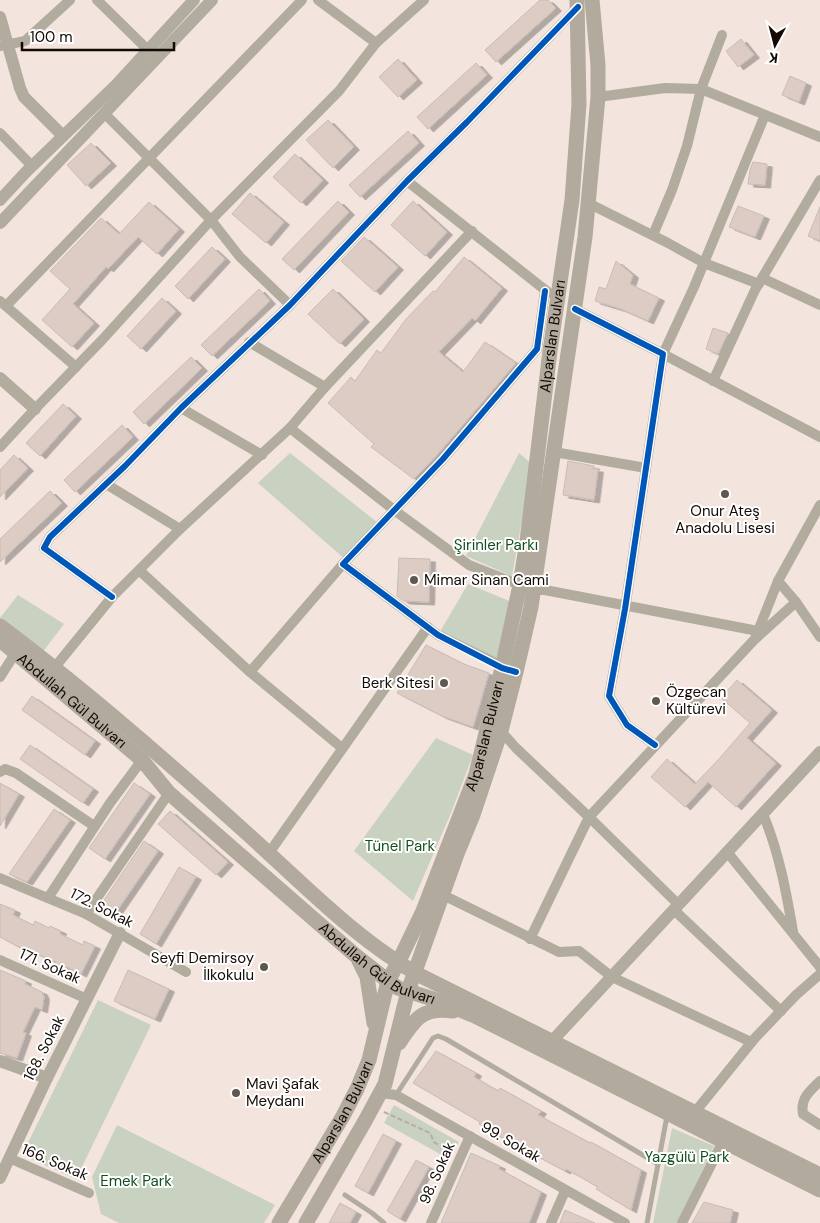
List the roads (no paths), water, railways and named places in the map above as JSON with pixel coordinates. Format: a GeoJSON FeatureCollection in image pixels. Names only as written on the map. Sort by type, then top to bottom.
{"type":"FeatureCollection","features":[{"type":"Feature","properties":{"kind":"main road","name":"Alparslan Bulvarı"},"geometry":{"type":"LineString","coordinates":[[526,588],[554,452],[588,203],[598,97],[598,65],[592,0]]}},
{"type":"Feature","properties":{"kind":"main road","name":"Alparslan Bulvarı"},"geometry":{"type":"LineString","coordinates":[[279,1223],[358,1089],[374,1042],[388,981],[423,911],[476,774],[531,606],[526,588],[527,541],[544,350],[552,294],[572,200],[578,113],[577,4]]}},
{"type":"Feature","properties":{"kind":"main road","name":"Abdullah Gül Bulvarı"},"geometry":{"type":"LineString","coordinates":[[0,626],[55,667],[188,780],[331,909],[389,958],[820,1175]]}},
{"type":"Feature","properties":{"kind":"main road","name":"Abdullah Gül Bulvarı"},"geometry":{"type":"LineString","coordinates":[[0,640],[142,760],[169,793],[356,955],[398,988],[475,1016],[820,1190]]}},
{"type":"Feature","properties":{"kind":"main road","name":"Alparslan Bulvarı"},"geometry":{"type":"LineString","coordinates":[[306,1223],[385,1084],[408,991],[501,731],[509,670]]}},
{"type":"Feature","properties":{"kind":"main road"},"geometry":{"type":"LineString","coordinates":[[356,955],[363,966],[370,987],[374,1042]]}},
{"type":"Feature","properties":{"kind":"main road"},"geometry":{"type":"LineString","coordinates":[[393,1053],[410,1026],[422,1014],[437,1010],[452,1010],[475,1016]]}},
{"type":"Feature","properties":{"kind":"street"},"geometry":{"type":"LineString","coordinates":[[4,46],[25,41],[70,0]]}},
{"type":"Feature","properties":{"kind":"street"},"geometry":{"type":"LineString","coordinates":[[97,0],[148,50]]}},
{"type":"Feature","properties":{"kind":"street"},"geometry":{"type":"LineString","coordinates":[[0,200],[32,166],[117,84],[194,0]]}},
{"type":"Feature","properties":{"kind":"street"},"geometry":{"type":"LineString","coordinates":[[0,224],[212,0]]}},
{"type":"Feature","properties":{"kind":"street"},"geometry":{"type":"LineString","coordinates":[[76,367],[3,304],[302,0]]}},
{"type":"Feature","properties":{"kind":"street"},"geometry":{"type":"LineString","coordinates":[[318,0],[376,43]]}},
{"type":"Feature","properties":{"kind":"street"},"geometry":{"type":"LineString","coordinates":[[0,447],[34,408],[102,340],[211,220],[339,91],[376,43],[424,0]]}},
{"type":"Feature","properties":{"kind":"street"},"geometry":{"type":"LineString","coordinates":[[112,597],[44,548],[50,537],[249,342],[290,305],[407,181],[474,115],[577,4]]}},
{"type":"Feature","properties":{"kind":"street"},"geometry":{"type":"LineString","coordinates":[[0,17],[4,46],[24,97],[63,136]]}},
{"type":"Feature","properties":{"kind":"street"},"geometry":{"type":"LineString","coordinates":[[653,235],[675,182],[687,146],[701,89],[722,34]]}},
{"type":"Feature","properties":{"kind":"street"},"geometry":{"type":"LineString","coordinates":[[598,97],[665,88],[701,89],[820,137]]}},
{"type":"Feature","properties":{"kind":"street"},"geometry":{"type":"LineString","coordinates":[[104,113],[211,220],[240,257],[290,305]]}},
{"type":"Feature","properties":{"kind":"street"},"geometry":{"type":"LineString","coordinates":[[655,744],[627,725],[609,696],[626,605],[663,354],[694,287],[765,115]]}},
{"type":"Feature","properties":{"kind":"street"},"geometry":{"type":"LineString","coordinates":[[0,133],[32,166]]}},
{"type":"Feature","properties":{"kind":"street"},"geometry":{"type":"LineString","coordinates":[[712,381],[760,281],[820,180]]}},
{"type":"Feature","properties":{"kind":"street"},"geometry":{"type":"LineString","coordinates":[[407,181],[552,294]]}},
{"type":"Feature","properties":{"kind":"street"},"geometry":{"type":"LineString","coordinates":[[588,203],[704,263],[760,281],[820,305]]}},
{"type":"Feature","properties":{"kind":"street"},"geometry":{"type":"LineString","coordinates":[[55,667],[112,597],[180,529],[290,428],[472,231]]}},
{"type":"Feature","properties":{"kind":"street"},"geometry":{"type":"LineString","coordinates":[[575,309],[820,437]]}},
{"type":"Feature","properties":{"kind":"street"},"geometry":{"type":"LineString","coordinates":[[249,342],[326,387]]}},
{"type":"Feature","properties":{"kind":"street"},"geometry":{"type":"LineString","coordinates":[[250,672],[344,564],[544,350]]}},
{"type":"Feature","properties":{"kind":"street"},"geometry":{"type":"LineString","coordinates":[[0,378],[34,408]]}},
{"type":"Feature","properties":{"kind":"street"},"geometry":{"type":"LineString","coordinates":[[181,408],[222,430],[262,455]]}},
{"type":"Feature","properties":{"kind":"street"},"geometry":{"type":"LineString","coordinates":[[290,428],[394,510],[469,565],[526,588],[626,605],[756,635]]}},
{"type":"Feature","properties":{"kind":"street"},"geometry":{"type":"LineString","coordinates":[[554,452],[646,468]]}},
{"type":"Feature","properties":{"kind":"street"},"geometry":{"type":"LineString","coordinates":[[106,484],[180,529]]}},
{"type":"Feature","properties":{"kind":"street"},"geometry":{"type":"LineString","coordinates":[[756,635],[778,581],[820,505]]}},
{"type":"Feature","properties":{"kind":"street"},"geometry":{"type":"LineString","coordinates":[[344,564],[438,635],[509,670]]}},
{"type":"Feature","properties":{"kind":"street"},"geometry":{"type":"LineString","coordinates":[[140,571],[250,672],[342,748]]}},
{"type":"Feature","properties":{"kind":"street"},"geometry":{"type":"LineString","coordinates":[[778,581],[796,602],[820,637]]}},
{"type":"Feature","properties":{"kind":"street"},"geometry":{"type":"LineString","coordinates":[[530,939],[589,817],[756,635],[796,602]]}},
{"type":"Feature","properties":{"kind":"street"},"geometry":{"type":"LineString","coordinates":[[269,853],[428,627]]}},
{"type":"Feature","properties":{"kind":"street"},"geometry":{"type":"LineString","coordinates":[[0,677],[16,652]]}},
{"type":"Feature","properties":{"kind":"street"},"geometry":{"type":"LineString","coordinates":[[501,731],[781,1011]]}},
{"type":"Feature","properties":{"kind":"street"},"geometry":{"type":"LineString","coordinates":[[553,1040],[820,752]]}},
{"type":"Feature","properties":{"kind":"street"},"geometry":{"type":"LineString","coordinates":[[48,898],[110,802],[142,760]]}},
{"type":"Feature","properties":{"kind":"street"},"geometry":{"type":"LineString","coordinates":[[0,772],[5,769],[16,772],[94,826]]}},
{"type":"Feature","properties":{"kind":"street"},"geometry":{"type":"LineString","coordinates":[[86,914],[169,793]]}},
{"type":"Feature","properties":{"kind":"street"},"geometry":{"type":"LineString","coordinates":[[763,814],[770,831],[784,881],[794,934]]}},
{"type":"Feature","properties":{"kind":"street"},"geometry":{"type":"LineString","coordinates":[[728,853],[820,967]]}},
{"type":"Feature","properties":{"kind":"street","name":"172. Sokak"},"geometry":{"type":"LineString","coordinates":[[0,878],[86,914],[186,972]]}},
{"type":"Feature","properties":{"kind":"street"},"geometry":{"type":"LineString","coordinates":[[443,895],[559,952],[579,950],[612,977],[752,1042]]}},
{"type":"Feature","properties":{"kind":"street","name":"168. Sokak"},"geometry":{"type":"LineString","coordinates":[[0,1178],[47,1078],[120,933]]}},
{"type":"Feature","properties":{"kind":"street","name":"171. Sokak"},"geometry":{"type":"LineString","coordinates":[[0,960],[87,999]]}},
{"type":"Feature","properties":{"kind":"street"},"geometry":{"type":"LineString","coordinates":[[695,1112],[752,1042],[820,974]]}},
{"type":"Feature","properties":{"kind":"street"},"geometry":{"type":"LineString","coordinates":[[0,1061],[47,1078]]}},
{"type":"Feature","properties":{"kind":"street"},"geometry":{"type":"LineString","coordinates":[[820,1081],[806,1095],[801,1106],[803,1114],[820,1125]]}},
{"type":"Feature","properties":{"kind":"street","name":"99. Sokak"},"geometry":{"type":"LineString","coordinates":[[381,1093],[396,1095],[625,1223]]}},
{"type":"Feature","properties":{"kind":"street","name":"98. Sokak"},"geometry":{"type":"LineString","coordinates":[[431,1223],[470,1136]]}},
{"type":"Feature","properties":{"kind":"street"},"geometry":{"type":"LineString","coordinates":[[682,1223],[723,1141]]}},
{"type":"Feature","properties":{"kind":"street","name":"166. Sokak"},"geometry":{"type":"LineString","coordinates":[[9,1158],[89,1193]]}},
{"type":"Feature","properties":{"kind":"street"},"geometry":{"type":"LineString","coordinates":[[551,1223],[564,1190]]}},
{"type":"Feature","properties":{"kind":"lane"},"geometry":{"type":"LineString","coordinates":[[396,1095],[433,1038],[438,1036],[658,1164]]}},
{"type":"Feature","properties":{"kind":"lane"},"geometry":{"type":"LineString","coordinates":[[647,1223],[668,1113]]}},
{"type":"Feature","properties":{"kind":"lane"},"geometry":{"type":"LineString","coordinates":[[345,1195],[384,1223]]}},
{"type":"Feature","properties":{"kind":"place","name":"Onur Ateş Anadolu Lisesi"},"geometry":{"type":"Point","coordinates":[725,494]}},
{"type":"Feature","properties":{"kind":"place","name":"Mimar Sinan Cami"},"geometry":{"type":"Point","coordinates":[414,580]}},
{"type":"Feature","properties":{"kind":"place","name":"Berk Sitesi"},"geometry":{"type":"Point","coordinates":[444,683]}},
{"type":"Feature","properties":{"kind":"place","name":"Özgecan Kültürevi"},"geometry":{"type":"Point","coordinates":[656,701]}},
{"type":"Feature","properties":{"kind":"place","name":"Seyfi Demirsoy İlkokulu"},"geometry":{"type":"Point","coordinates":[264,967]}},
{"type":"Feature","properties":{"kind":"place","name":"Mavi Şafak Meydanı"},"geometry":{"type":"Point","coordinates":[236,1093]}},
{"type":"Feature","properties":{"kind":"park label","name":"Şirinler Parkı"},"geometry":{"type":"Point","coordinates":[496,545]}},
{"type":"Feature","properties":{"kind":"park label","name":"Tünel Park"},"geometry":{"type":"Point","coordinates":[400,846]}},
{"type":"Feature","properties":{"kind":"park label","name":"Yazgülü Park"},"geometry":{"type":"Point","coordinates":[687,1157]}},
{"type":"Feature","properties":{"kind":"park label","name":"Emek Park"},"geometry":{"type":"Point","coordinates":[136,1181]}}]}
